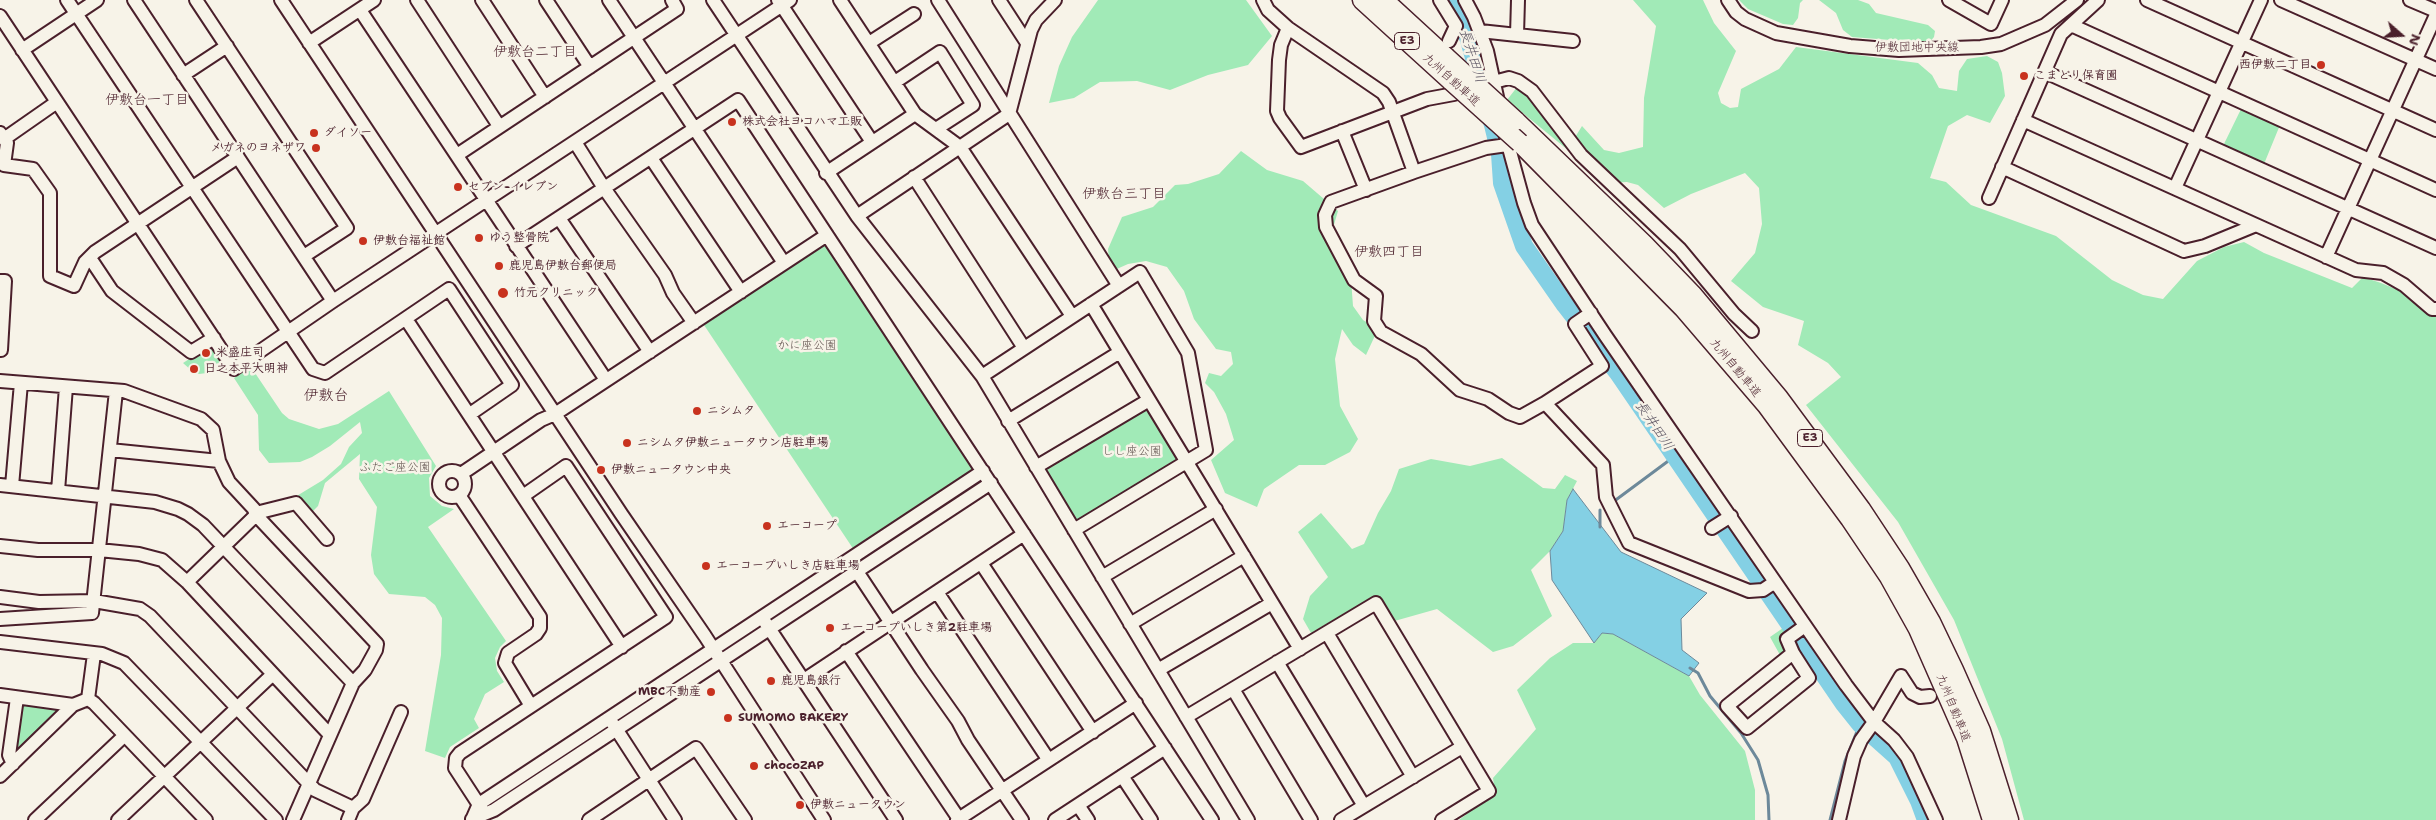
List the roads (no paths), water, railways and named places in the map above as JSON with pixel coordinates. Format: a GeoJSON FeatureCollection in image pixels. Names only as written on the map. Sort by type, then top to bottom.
{"type":"FeatureCollection","features":[{"type":"Feature","properties":{"kind":"highway","name":"九州自動車道"},"geometry":{"type":"LineString","coordinates":[[1362,0],[1509,144],[1689,314],[1767,406],[1850,518],[1889,577],[1918,629],[1966,738],[1992,820]]}},
{"type":"Feature","properties":{"kind":"highway","name":"九州自動車道"},"geometry":{"type":"LineString","coordinates":[[1384,0],[1448,49],[1516,121],[1644,244],[1705,310],[1780,398],[1856,502],[1900,568],[1935,630],[1980,731],[2009,820]]}},
{"type":"Feature","properties":{"kind":"street"},"geometry":{"type":"LineString","coordinates":[[68,0],[313,369],[322,374],[449,289],[512,385],[470,414]]}},
{"type":"Feature","properties":{"kind":"street"},"geometry":{"type":"LineString","coordinates":[[22,50],[97,0]]}},
{"type":"Feature","properties":{"kind":"street"},"geometry":{"type":"LineString","coordinates":[[134,0],[333,301]]}},
{"type":"Feature","properties":{"kind":"street"},"geometry":{"type":"LineString","coordinates":[[196,0],[347,228],[304,256]]}},
{"type":"Feature","properties":{"kind":"street"},"geometry":{"type":"LineString","coordinates":[[281,0],[721,661],[824,820]]}},
{"type":"Feature","properties":{"kind":"street"},"geometry":{"type":"LineString","coordinates":[[309,43],[374,0]]}},
{"type":"Feature","properties":{"kind":"street"},"geometry":{"type":"LineString","coordinates":[[417,0],[499,126]]}},
{"type":"Feature","properties":{"kind":"street"},"geometry":{"type":"LineString","coordinates":[[482,0],[545,97]]}},
{"type":"Feature","properties":{"kind":"street"},"geometry":{"type":"LineString","coordinates":[[546,0],[590,67]]}},
{"type":"Feature","properties":{"kind":"street"},"geometry":{"type":"LineString","coordinates":[[609,0],[784,263]]}},
{"type":"Feature","properties":{"kind":"street"},"geometry":{"type":"LineString","coordinates":[[457,155],[677,9],[672,0]]}},
{"type":"Feature","properties":{"kind":"street"},"geometry":{"type":"LineString","coordinates":[[713,0],[856,216],[982,376],[1248,820]]}},
{"type":"Feature","properties":{"kind":"street"},"geometry":{"type":"LineString","coordinates":[[840,0],[915,114],[960,146],[1072,316]]}},
{"type":"Feature","properties":{"kind":"street"},"geometry":{"type":"LineString","coordinates":[[938,0],[1119,286]]}},
{"type":"Feature","properties":{"kind":"street"},"geometry":{"type":"LineString","coordinates":[[999,0],[1027,43]]}},
{"type":"Feature","properties":{"kind":"street"},"geometry":{"type":"LineString","coordinates":[[856,216],[1009,114],[1027,43],[1036,20],[1056,0]]}},
{"type":"Feature","properties":{"kind":"street"},"geometry":{"type":"LineString","coordinates":[[1263,0],[1268,10],[1288,28],[1383,93],[1389,102],[1414,172]]}},
{"type":"Feature","properties":{"kind":"street"},"geometry":{"type":"LineString","coordinates":[[1440,0],[1456,26]]}},
{"type":"Feature","properties":{"kind":"street"},"geometry":{"type":"LineString","coordinates":[[1465,0],[1480,31],[1532,225],[1730,516],[1769,586],[1800,630],[1874,722],[1894,740],[1907,757],[1936,820]]}},
{"type":"Feature","properties":{"kind":"street"},"geometry":{"type":"LineString","coordinates":[[1517,35],[1518,0]]}},
{"type":"Feature","properties":{"kind":"street","name":"伊敷団地中央線"},"geometry":{"type":"LineString","coordinates":[[1728,0],[1736,12],[1746,19],[1776,33],[1850,46],[1899,50],[1981,47],[2001,44],[2045,25],[2077,0]]}},
{"type":"Feature","properties":{"kind":"street"},"geometry":{"type":"LineString","coordinates":[[1949,0],[1991,24],[2002,0]]}},
{"type":"Feature","properties":{"kind":"street"},"geometry":{"type":"LineString","coordinates":[[1989,198],[2061,34],[2098,0]]}},
{"type":"Feature","properties":{"kind":"street"},"geometry":{"type":"LineString","coordinates":[[2147,0],[2436,130]]}},
{"type":"Feature","properties":{"kind":"street"},"geometry":{"type":"LineString","coordinates":[[2175,188],[2260,0]]}},
{"type":"Feature","properties":{"kind":"street"},"geometry":{"type":"LineString","coordinates":[[2281,0],[2436,69]]}},
{"type":"Feature","properties":{"kind":"street"},"geometry":{"type":"LineString","coordinates":[[2326,257],[2394,110],[2436,13],[2410,0]]}},
{"type":"Feature","properties":{"kind":"street"},"geometry":{"type":"LineString","coordinates":[[0,16],[234,369],[333,301],[737,36],[783,2],[872,142]]}},
{"type":"Feature","properties":{"kind":"street"},"geometry":{"type":"LineString","coordinates":[[360,10],[606,380]]}},
{"type":"Feature","properties":{"kind":"street"},"geometry":{"type":"LineString","coordinates":[[869,43],[914,14]]}},
{"type":"Feature","properties":{"kind":"street"},"geometry":{"type":"LineString","coordinates":[[1448,49],[1456,26],[1474,17]]}},
{"type":"Feature","properties":{"kind":"street"},"geometry":{"type":"LineString","coordinates":[[2071,25],[2436,190]]}},
{"type":"Feature","properties":{"kind":"street"},"geometry":{"type":"LineString","coordinates":[[1288,28],[1281,45],[1276,100],[1280,118],[1301,147],[1453,88]]}},
{"type":"Feature","properties":{"kind":"street"},"geometry":{"type":"LineString","coordinates":[[1480,31],[1572,41]]}},
{"type":"Feature","properties":{"kind":"street"},"geometry":{"type":"LineString","coordinates":[[183,74],[227,46]]}},
{"type":"Feature","properties":{"kind":"street"},"geometry":{"type":"LineString","coordinates":[[894,82],[940,52],[973,105],[936,129]]}},
{"type":"Feature","properties":{"kind":"street"},"geometry":{"type":"LineString","coordinates":[[2045,72],[2436,248]]}},
{"type":"Feature","properties":{"kind":"street"},"geometry":{"type":"LineString","coordinates":[[1494,82],[1509,78],[1518,80],[1532,91],[1581,155],[1680,249],[1734,314],[1752,332]]}},
{"type":"Feature","properties":{"kind":"street"},"geometry":{"type":"LineString","coordinates":[[516,246],[738,100],[1212,820]]}},
{"type":"Feature","properties":{"kind":"street"},"geometry":{"type":"LineString","coordinates":[[57,102],[2,136],[6,143],[4,165],[33,169],[50,193],[50,276],[74,286],[85,262],[95,252],[238,157]]}},
{"type":"Feature","properties":{"kind":"street"},"geometry":{"type":"LineString","coordinates":[[826,173],[915,114]]}},
{"type":"Feature","properties":{"kind":"street"},"geometry":{"type":"LineString","coordinates":[[2023,120],[2356,270],[2383,273],[2404,285],[2432,309],[2436,309]]}},
{"type":"Feature","properties":{"kind":"street"},"geometry":{"type":"LineString","coordinates":[[1342,131],[1366,190]]}},
{"type":"Feature","properties":{"kind":"street"},"geometry":{"type":"LineString","coordinates":[[575,142],[604,188],[642,240],[694,322]]}},
{"type":"Feature","properties":{"kind":"street"},"geometry":{"type":"LineString","coordinates":[[1509,144],[1486,148],[1331,202],[1325,215],[1326,227],[1354,280],[1376,296],[1374,321],[1381,332],[1421,354],[1460,390],[1488,398],[1509,413],[1520,417],[1602,366],[1575,324],[1591,313]]}},
{"type":"Feature","properties":{"kind":"street"},"geometry":{"type":"LineString","coordinates":[[651,158],[740,292]]}},
{"type":"Feature","properties":{"kind":"street"},"geometry":{"type":"LineString","coordinates":[[2002,167],[2184,251],[2204,246],[2256,225]]}},
{"type":"Feature","properties":{"kind":"street"},"geometry":{"type":"LineString","coordinates":[[914,177],[1024,348]]}},
{"type":"Feature","properties":{"kind":"street"},"geometry":{"type":"LineString","coordinates":[[560,218],[650,352]]}},
{"type":"Feature","properties":{"kind":"street"},"geometry":{"type":"LineString","coordinates":[[463,477],[496,454],[545,426],[555,414],[827,235]]}},
{"type":"Feature","properties":{"kind":"street"},"geometry":{"type":"LineString","coordinates":[[90,258],[112,291],[191,352],[214,338]]}},
{"type":"Feature","properties":{"kind":"street"},"geometry":{"type":"LineString","coordinates":[[982,376],[1140,272],[1188,353],[1206,450],[1074,530]]}},
{"type":"Feature","properties":{"kind":"street"},"geometry":{"type":"LineString","coordinates":[[0,281],[5,281],[1,350]]}},
{"type":"Feature","properties":{"kind":"street"},"geometry":{"type":"LineString","coordinates":[[1091,304],[1300,649]]}},
{"type":"Feature","properties":{"kind":"street"},"geometry":{"type":"LineString","coordinates":[[406,319],[622,646]]}},
{"type":"Feature","properties":{"kind":"street"},"geometry":{"type":"LineString","coordinates":[[1008,421],[1120,352]]}},
{"type":"Feature","properties":{"kind":"street"},"geometry":{"type":"LineString","coordinates":[[0,382],[130,392],[201,419],[213,430],[219,461],[229,482],[254,509],[256,515],[377,644],[376,650],[365,670],[353,683],[293,820]]}},
{"type":"Feature","properties":{"kind":"street"},"geometry":{"type":"LineString","coordinates":[[21,383],[6,485],[155,502],[178,508],[203,525],[353,683]]}},
{"type":"Feature","properties":{"kind":"street"},"geometry":{"type":"LineString","coordinates":[[58,491],[66,387]]}},
{"type":"Feature","properties":{"kind":"street"},"geometry":{"type":"LineString","coordinates":[[0,619],[81,615],[92,612],[116,391]]}},
{"type":"Feature","properties":{"kind":"street"},"geometry":{"type":"LineString","coordinates":[[1036,467],[1149,400]]}},
{"type":"Feature","properties":{"kind":"street"},"geometry":{"type":"LineString","coordinates":[[1545,403],[1603,465],[1606,497],[1629,543],[1749,592],[1769,586]]}},
{"type":"Feature","properties":{"kind":"street"},"geometry":{"type":"LineString","coordinates":[[110,450],[219,461]]}},
{"type":"Feature","properties":{"kind":"street"},"geometry":{"type":"LineString","coordinates":[[483,810],[455,768],[456,758],[460,753],[666,617],[566,466],[523,496]]}},
{"type":"Feature","properties":{"kind":"street"},"geometry":{"type":"LineString","coordinates":[[454,470],[463,477],[465,488],[460,495],[454,497],[446,495],[439,484],[445,472],[454,470]]}},
{"type":"Feature","properties":{"kind":"street"},"geometry":{"type":"LineString","coordinates":[[483,810],[617,730],[769,629],[984,471]]}},
{"type":"Feature","properties":{"kind":"street"},"geometry":{"type":"LineString","coordinates":[[472,820],[609,718],[713,649],[991,483]]}},
{"type":"Feature","properties":{"kind":"street"},"geometry":{"type":"LineString","coordinates":[[460,495],[540,617],[540,628],[536,634],[508,653],[506,663],[531,706]]}},
{"type":"Feature","properties":{"kind":"street"},"geometry":{"type":"LineString","coordinates":[[187,582],[256,515],[296,503],[327,540]]}},
{"type":"Feature","properties":{"kind":"street"},"geometry":{"type":"LineString","coordinates":[[1102,577],[1216,509]]}},
{"type":"Feature","properties":{"kind":"street"},"geometry":{"type":"LineString","coordinates":[[1712,528],[1730,516]]}},
{"type":"Feature","properties":{"kind":"street"},"geometry":{"type":"LineString","coordinates":[[804,680],[1024,534]]}},
{"type":"Feature","properties":{"kind":"street"},"geometry":{"type":"LineString","coordinates":[[0,546],[38,550],[99,550],[149,555],[166,563],[187,582],[330,735]]}},
{"type":"Feature","properties":{"kind":"street"},"geometry":{"type":"LineString","coordinates":[[1130,624],[1244,556]]}},
{"type":"Feature","properties":{"kind":"street"},"geometry":{"type":"LineString","coordinates":[[980,563],[1093,732]]}},
{"type":"Feature","properties":{"kind":"street"},"geometry":{"type":"LineString","coordinates":[[854,566],[1022,820]]}},
{"type":"Feature","properties":{"kind":"street"},"geometry":{"type":"LineString","coordinates":[[937,592],[1048,760]]}},
{"type":"Feature","properties":{"kind":"street"},"geometry":{"type":"LineString","coordinates":[[0,597],[39,602],[94,601],[129,606],[145,613],[315,790],[351,814],[363,799],[401,712]]}},
{"type":"Feature","properties":{"kind":"street"},"geometry":{"type":"LineString","coordinates":[[1158,670],[1272,603]]}},
{"type":"Feature","properties":{"kind":"street"},"geometry":{"type":"LineString","coordinates":[[1186,717],[1376,603],[1489,791],[1442,820]]}},
{"type":"Feature","properties":{"kind":"street"},"geometry":{"type":"LineString","coordinates":[[762,618],[896,820]]}},
{"type":"Feature","properties":{"kind":"street"},"geometry":{"type":"LineString","coordinates":[[1793,653],[1727,706],[1747,728],[1808,678],[1787,639],[1800,630]]}},
{"type":"Feature","properties":{"kind":"street"},"geometry":{"type":"LineString","coordinates":[[1327,633],[1413,777]]}},
{"type":"Feature","properties":{"kind":"street"},"geometry":{"type":"LineString","coordinates":[[0,642],[102,654],[124,663],[276,820]]}},
{"type":"Feature","properties":{"kind":"street"},"geometry":{"type":"LineString","coordinates":[[846,651],[958,819],[1136,703]]}},
{"type":"Feature","properties":{"kind":"street"},"geometry":{"type":"LineString","coordinates":[[88,699],[94,654]]}},
{"type":"Feature","properties":{"kind":"street"},"geometry":{"type":"LineString","coordinates":[[1277,662],[1364,806]]}},
{"type":"Feature","properties":{"kind":"street"},"geometry":{"type":"LineString","coordinates":[[127,817],[200,741],[273,674]]}},
{"type":"Feature","properties":{"kind":"street"},"geometry":{"type":"LineString","coordinates":[[1839,820],[1854,756],[1861,740],[1901,676],[1912,693],[1920,697],[1930,696]]}},
{"type":"Feature","properties":{"kind":"street"},"geometry":{"type":"LineString","coordinates":[[1232,689],[1311,820]]}},
{"type":"Feature","properties":{"kind":"street"},"geometry":{"type":"LineString","coordinates":[[0,695],[73,705]]}},
{"type":"Feature","properties":{"kind":"street"},"geometry":{"type":"LineString","coordinates":[[13,764],[9,755],[17,698]]}},
{"type":"Feature","properties":{"kind":"street"},"geometry":{"type":"LineString","coordinates":[[0,776],[73,705],[88,699]]}},
{"type":"Feature","properties":{"kind":"street"},"geometry":{"type":"LineString","coordinates":[[88,699],[94,703],[206,820]]}},
{"type":"Feature","properties":{"kind":"street"},"geometry":{"type":"LineString","coordinates":[[609,718],[675,820]]}},
{"type":"Feature","properties":{"kind":"street"},"geometry":{"type":"LineString","coordinates":[[35,820],[124,736]]}},
{"type":"Feature","properties":{"kind":"street"},"geometry":{"type":"LineString","coordinates":[[1341,820],[1462,747]]}},
{"type":"Feature","properties":{"kind":"street"},"geometry":{"type":"LineString","coordinates":[[589,820],[604,816],[648,780],[696,748],[745,820]]}},
{"type":"Feature","properties":{"kind":"street"},"geometry":{"type":"LineString","coordinates":[[1055,820],[1164,748]]}},
{"type":"Feature","properties":{"kind":"street"},"geometry":{"type":"LineString","coordinates":[[1122,776],[1151,820]]}},
{"type":"Feature","properties":{"kind":"street"},"geometry":{"type":"LineString","coordinates":[[1078,805],[1088,820]]}},
{"type":"Feature","properties":{"kind":"water"},"geometry":{"type":"Polygon","coordinates":[[[1573,489],[1621,552],[1707,593],[1681,619],[1682,650],[1699,663],[1689,676],[1613,634],[1602,633],[1594,643],[1552,580],[1550,551],[1563,531],[1567,500],[1573,489]]]}},
{"type":"Feature","properties":{"kind":"waterway","name":"長井田川"},"geometry":{"type":"LineString","coordinates":[[1451,0],[1457,8],[1469,40],[1500,154],[1502,183],[1524,246],[1565,305],[1618,373],[1844,704],[1860,724],[1897,757],[1919,801],[1926,820]]}},
{"type":"Feature","properties":{"kind":"waterway"},"geometry":{"type":"LineString","coordinates":[[1613,502],[1675,456]]}},
{"type":"Feature","properties":{"kind":"waterway"},"geometry":{"type":"LineString","coordinates":[[1600,510],[1600,527]]}},
{"type":"Feature","properties":{"kind":"waterway"},"geometry":{"type":"LineString","coordinates":[[1690,668],[1698,673],[1710,696],[1741,733],[1758,760],[1768,795],[1769,820]]}},
{"type":"Feature","properties":{"kind":"waterway"},"geometry":{"type":"LineString","coordinates":[[1830,820],[1845,761],[1860,724]]}},
{"type":"Feature","properties":{"kind":"place","name":"西伊敷二丁目"},"geometry":{"type":"Point","coordinates":[2321,65]}},
{"type":"Feature","properties":{"kind":"place","name":"こまどり保育園"},"geometry":{"type":"Point","coordinates":[2024,76]}},
{"type":"Feature","properties":{"kind":"place","name":"株式会社ヨコハマ工販"},"geometry":{"type":"Point","coordinates":[732,122]}},
{"type":"Feature","properties":{"kind":"place","name":"ダイソー"},"geometry":{"type":"Point","coordinates":[314,133]}},
{"type":"Feature","properties":{"kind":"place","name":"メガネのヨネザワ"},"geometry":{"type":"Point","coordinates":[316,148]}},
{"type":"Feature","properties":{"kind":"place","name":"セブン-イレブン"},"geometry":{"type":"Point","coordinates":[458,187]}},
{"type":"Feature","properties":{"kind":"place","name":"ゆう整骨院"},"geometry":{"type":"Point","coordinates":[479,238]}},
{"type":"Feature","properties":{"kind":"place","name":"伊敷台福祉館"},"geometry":{"type":"Point","coordinates":[363,241]}},
{"type":"Feature","properties":{"kind":"place","name":"鹿児島伊敷台郵便局"},"geometry":{"type":"Point","coordinates":[499,266]}},
{"type":"Feature","properties":{"kind":"place","name":"竹元クリニック"},"geometry":{"type":"Point","coordinates":[503,293]}},
{"type":"Feature","properties":{"kind":"place","name":"米盛庄司"},"geometry":{"type":"Point","coordinates":[206,353]}},
{"type":"Feature","properties":{"kind":"place","name":"日之本平大明神"},"geometry":{"type":"Point","coordinates":[194,369]}},
{"type":"Feature","properties":{"kind":"place","name":"ニシムタ"},"geometry":{"type":"Point","coordinates":[697,411]}},
{"type":"Feature","properties":{"kind":"place","name":"ニシムタ伊敷ニュータウン店駐車場"},"geometry":{"type":"Point","coordinates":[627,443]}},
{"type":"Feature","properties":{"kind":"place","name":"伊敷ニュータウン中央"},"geometry":{"type":"Point","coordinates":[601,470]}},
{"type":"Feature","properties":{"kind":"place","name":"エーコープ"},"geometry":{"type":"Point","coordinates":[767,526]}},
{"type":"Feature","properties":{"kind":"place","name":"エーコープいしき店駐車場"},"geometry":{"type":"Point","coordinates":[706,566]}},
{"type":"Feature","properties":{"kind":"place","name":"エーコープいしき第2駐車場"},"geometry":{"type":"Point","coordinates":[830,628]}},
{"type":"Feature","properties":{"kind":"place","name":"鹿児島銀行"},"geometry":{"type":"Point","coordinates":[771,681]}},
{"type":"Feature","properties":{"kind":"place","name":"MBC不動産"},"geometry":{"type":"Point","coordinates":[711,692]}},
{"type":"Feature","properties":{"kind":"place","name":"SUMOMO BAKERY"},"geometry":{"type":"Point","coordinates":[728,718]}},
{"type":"Feature","properties":{"kind":"place","name":"chocoZAP"},"geometry":{"type":"Point","coordinates":[754,766]}},
{"type":"Feature","properties":{"kind":"place","name":"伊敷ニュータウン"},"geometry":{"type":"Point","coordinates":[800,805]}},
{"type":"Feature","properties":{"kind":"district","name":"伊敷台二丁目"},"geometry":{"type":"Point","coordinates":[535,52]}},
{"type":"Feature","properties":{"kind":"district","name":"伊敷台一丁目"},"geometry":{"type":"Point","coordinates":[147,100]}},
{"type":"Feature","properties":{"kind":"district","name":"伊敷台三丁目"},"geometry":{"type":"Point","coordinates":[1124,194]}},
{"type":"Feature","properties":{"kind":"district","name":"伊敷四丁目"},"geometry":{"type":"Point","coordinates":[1389,252]}},
{"type":"Feature","properties":{"kind":"district","name":"伊敷台"},"geometry":{"type":"Point","coordinates":[326,396]}},
{"type":"Feature","properties":{"kind":"park label","name":"かに座公園"},"geometry":{"type":"Point","coordinates":[807,346]}},
{"type":"Feature","properties":{"kind":"park label","name":"しし座公園"},"geometry":{"type":"Point","coordinates":[1132,452]}},
{"type":"Feature","properties":{"kind":"park label","name":"ふたご座公園"},"geometry":{"type":"Point","coordinates":[395,468]}}]}
